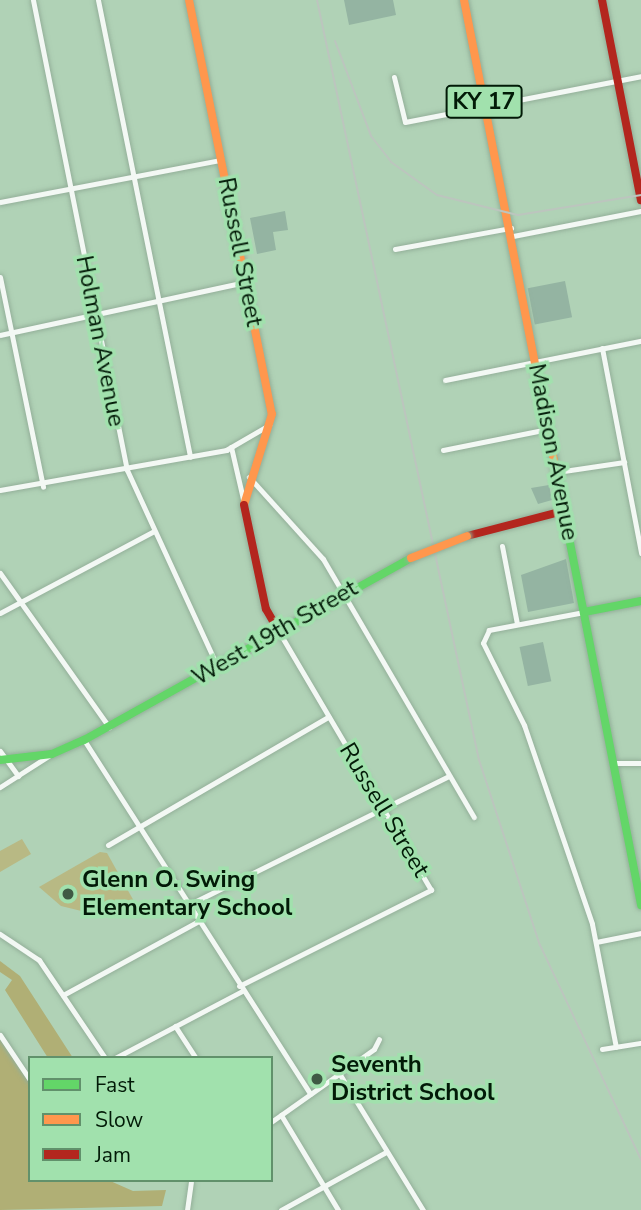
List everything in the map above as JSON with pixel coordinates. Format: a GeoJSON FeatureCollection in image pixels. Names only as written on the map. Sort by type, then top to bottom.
{"type":"FeatureCollection","features":[{"type":"Feature","properties":{"kind":"street","name":"Holman Avenue"},"geometry":{"type":"LineString","coordinates":[[33,0],[127,470],[216,666]]}},
{"type":"Feature","properties":{"kind":"street"},"geometry":{"type":"LineString","coordinates":[[98,0],[190,457]]}},
{"type":"Feature","properties":{"kind":"street","name":"Russell Street"},"geometry":{"type":"LineString","coordinates":[[189,0],[246,282],[271,423],[249,477],[243,500]]}},
{"type":"Feature","properties":{"kind":"street","name":"Madison Avenue"},"geometry":{"type":"LineString","coordinates":[[464,0],[512,232],[641,905]]}},
{"type":"Feature","properties":{"kind":"street"},"geometry":{"type":"LineString","coordinates":[[602,0],[641,200]]}},
{"type":"Feature","properties":{"kind":"street"},"geometry":{"type":"LineString","coordinates":[[394,77],[405,122],[641,76]]}},
{"type":"Feature","properties":{"kind":"street"},"geometry":{"type":"LineString","coordinates":[[0,202],[221,160]]}},
{"type":"Feature","properties":{"kind":"street"},"geometry":{"type":"LineString","coordinates":[[395,249],[641,211]]}},
{"type":"Feature","properties":{"kind":"street"},"geometry":{"type":"LineString","coordinates":[[0,277],[43,487]]}},
{"type":"Feature","properties":{"kind":"street"},"geometry":{"type":"LineString","coordinates":[[0,335],[94,312],[246,282]]}},
{"type":"Feature","properties":{"kind":"street"},"geometry":{"type":"LineString","coordinates":[[445,380],[641,341]]}},
{"type":"Feature","properties":{"kind":"street"},"geometry":{"type":"LineString","coordinates":[[602,348],[641,553]]}},
{"type":"Feature","properties":{"kind":"street"},"geometry":{"type":"LineString","coordinates":[[0,490],[43,487],[231,447],[271,423]]}},
{"type":"Feature","properties":{"kind":"street"},"geometry":{"type":"LineString","coordinates":[[443,450],[548,429]]}},
{"type":"Feature","properties":{"kind":"street","name":"Russell Street"},"geometry":{"type":"LineString","coordinates":[[231,447],[265,609],[381,811],[431,890],[240,988]]}},
{"type":"Feature","properties":{"kind":"street"},"geometry":{"type":"LineString","coordinates":[[557,472],[624,462]]}},
{"type":"Feature","properties":{"kind":"street"},"geometry":{"type":"LineString","coordinates":[[249,477],[300,526],[344,594],[474,817]]}},
{"type":"Feature","properties":{"kind":"street","name":"West 19th Street"},"geometry":{"type":"LineString","coordinates":[[0,787],[52,754],[109,727],[278,630],[411,558],[467,536],[564,511]]}},
{"type":"Feature","properties":{"kind":"street"},"geometry":{"type":"LineString","coordinates":[[0,613],[154,531]]}},
{"type":"Feature","properties":{"kind":"street"},"geometry":{"type":"LineString","coordinates":[[502,546],[517,624]]}},
{"type":"Feature","properties":{"kind":"street"},"geometry":{"type":"LineString","coordinates":[[0,573],[109,727]]}},
{"type":"Feature","properties":{"kind":"street"},"geometry":{"type":"LineString","coordinates":[[616,1047],[596,942],[524,725],[489,658],[485,634],[517,624],[641,601]]}},
{"type":"Feature","properties":{"kind":"street"},"geometry":{"type":"LineString","coordinates":[[108,845],[328,718]]}},
{"type":"Feature","properties":{"kind":"street"},"geometry":{"type":"LineString","coordinates":[[84,740],[140,826],[197,922],[310,1094]]}},
{"type":"Feature","properties":{"kind":"street"},"geometry":{"type":"LineString","coordinates":[[0,751],[3,760],[18,776]]}},
{"type":"Feature","properties":{"kind":"street"},"geometry":{"type":"LineString","coordinates":[[3,760],[52,754]]}},
{"type":"Feature","properties":{"kind":"street"},"geometry":{"type":"LineString","coordinates":[[614,763],[641,763]]}},
{"type":"Feature","properties":{"kind":"street"},"geometry":{"type":"LineString","coordinates":[[188,905],[449,776]]}},
{"type":"Feature","properties":{"kind":"street"},"geometry":{"type":"LineString","coordinates":[[63,995],[197,922]]}},
{"type":"Feature","properties":{"kind":"street"},"geometry":{"type":"LineString","coordinates":[[596,942],[641,933]]}},
{"type":"Feature","properties":{"kind":"street"},"geometry":{"type":"LineString","coordinates":[[0,934],[33,954],[104,1056]]}},
{"type":"Feature","properties":{"kind":"street"},"geometry":{"type":"LineString","coordinates":[[119,1056],[240,988]]}},
{"type":"Feature","properties":{"kind":"street"},"geometry":{"type":"LineString","coordinates":[[175,1026],[195,1056]]}},
{"type":"Feature","properties":{"kind":"street"},"geometry":{"type":"LineString","coordinates":[[0,1035],[28,1077]]}},
{"type":"Feature","properties":{"kind":"street"},"geometry":{"type":"LineString","coordinates":[[273,1121],[339,1073],[379,1039]]}},
{"type":"Feature","properties":{"kind":"street"},"geometry":{"type":"LineString","coordinates":[[602,1049],[641,1043]]}},
{"type":"Feature","properties":{"kind":"street"},"geometry":{"type":"LineString","coordinates":[[339,1073],[422,1210]]}},
{"type":"Feature","properties":{"kind":"street"},"geometry":{"type":"LineString","coordinates":[[281,1115],[338,1210]]}},
{"type":"Feature","properties":{"kind":"street"},"geometry":{"type":"LineString","coordinates":[[281,1210],[326,1189],[386,1152]]}},
{"type":"Feature","properties":{"kind":"street"},"geometry":{"type":"LineString","coordinates":[[187,1210],[190,1182]]}},
{"type":"Feature","properties":{"kind":"green space"},"geometry":{"type":"Polygon","coordinates":[[[22,839],[31,854],[0,872],[0,851],[22,839]]]}},
{"type":"Feature","properties":{"kind":"green space"},"geometry":{"type":"Polygon","coordinates":[[[100,852],[107,853],[140,912],[110,918],[61,906],[39,887],[100,852]]]}},
{"type":"Feature","properties":{"kind":"shaded area"},"geometry":{"type":"Polygon","coordinates":[[[0,961],[20,976],[72,1056],[47,1056],[5,990],[12,980],[0,972],[0,961]]]}},
{"type":"Feature","properties":{"kind":"shaded area"},"geometry":{"type":"Polygon","coordinates":[[[0,1035],[28,1077],[28,1182],[113,1182],[133,1191],[166,1190],[162,1206],[0,1210],[0,1035]]]}},
{"type":"Feature","properties":{"kind":"building"},"geometry":{"type":"Polygon","coordinates":[[[344,0],[393,0],[396,15],[349,25],[344,0]]]}},
{"type":"Feature","properties":{"kind":"building"},"geometry":{"type":"Polygon","coordinates":[[[285,211],[288,230],[273,232],[276,250],[257,254],[250,218],[285,211]]]}},
{"type":"Feature","properties":{"kind":"building"},"geometry":{"type":"Polygon","coordinates":[[[565,281],[572,317],[535,325],[528,288],[565,281]]]}},
{"type":"Feature","properties":{"kind":"building"},"geometry":{"type":"Polygon","coordinates":[[[549,485],[552,500],[538,504],[531,488],[549,485]]]}},
{"type":"Feature","properties":{"kind":"building"},"geometry":{"type":"Polygon","coordinates":[[[566,559],[574,603],[528,612],[521,575],[566,559]]]}},
{"type":"Feature","properties":{"kind":"building"},"geometry":{"type":"Polygon","coordinates":[[[543,642],[551,681],[528,686],[520,647],[543,642]]]}},
{"type":"Feature","properties":{"kind":"railway"},"geometry":{"type":"LineString","coordinates":[[317,0],[479,760],[540,945],[641,1160]]}},
{"type":"Feature","properties":{"kind":"railway"},"geometry":{"type":"LineString","coordinates":[[335,41],[371,136],[391,162],[437,195],[518,215],[641,195]]}},
{"type":"Feature","properties":{"kind":"traffic: fast"},"geometry":{"type":"LineString","coordinates":[[562,502],[641,905]]}},
{"type":"Feature","properties":{"kind":"traffic: fast"},"geometry":{"type":"LineString","coordinates":[[0,760],[52,754],[84,740],[411,558]]}},
{"type":"Feature","properties":{"kind":"traffic: fast"},"geometry":{"type":"LineString","coordinates":[[584,612],[641,601]]}},
{"type":"Feature","properties":{"kind":"traffic: slow"},"geometry":{"type":"LineString","coordinates":[[189,0],[272,414],[244,505]]}},
{"type":"Feature","properties":{"kind":"traffic: slow"},"geometry":{"type":"LineString","coordinates":[[464,0],[562,502]]}},
{"type":"Feature","properties":{"kind":"traffic: slow"},"geometry":{"type":"LineString","coordinates":[[411,558],[467,536]]}},
{"type":"Feature","properties":{"kind":"traffic: jam"},"geometry":{"type":"LineString","coordinates":[[602,0],[641,200]]}},
{"type":"Feature","properties":{"kind":"traffic: jam"},"geometry":{"type":"LineString","coordinates":[[244,505],[266,609],[278,630]]}},
{"type":"Feature","properties":{"kind":"traffic: jam"},"geometry":{"type":"LineString","coordinates":[[467,536],[564,511]]}},
{"type":"Feature","properties":{"kind":"place","name":"Glenn O. Swing Elementary School"},"geometry":{"type":"Point","coordinates":[68,894]}},
{"type":"Feature","properties":{"kind":"place","name":"Seventh District School"},"geometry":{"type":"Point","coordinates":[317,1079]}}]}
